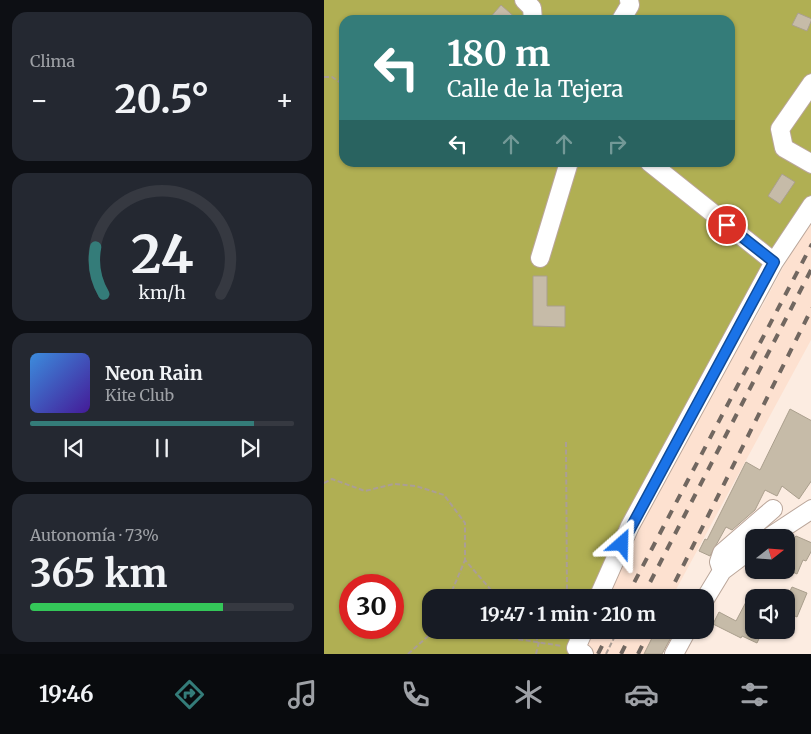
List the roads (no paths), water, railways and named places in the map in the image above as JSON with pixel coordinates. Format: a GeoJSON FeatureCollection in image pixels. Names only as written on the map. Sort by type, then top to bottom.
{"type":"FeatureCollection","features":[{"type":"Feature","properties":{"kind":"street"},"geometry":{"type":"LineString","coordinates":[[524,0],[532,8],[533,15]]}},
{"type":"Feature","properties":{"kind":"street"},"geometry":{"type":"LineString","coordinates":[[624,15],[630,5],[629,0]]}},
{"type":"Feature","properties":{"kind":"street"},"geometry":{"type":"LineString","coordinates":[[811,83],[780,128],[784,148],[811,164]]}},
{"type":"Feature","properties":{"kind":"street"},"geometry":{"type":"LineString","coordinates":[[540,258],[567,167]]}},
{"type":"Feature","properties":{"kind":"street"},"geometry":{"type":"LineString","coordinates":[[655,167],[774,262]]}},
{"type":"Feature","properties":{"kind":"street"},"geometry":{"type":"LineString","coordinates":[[602,589],[630,526],[774,262],[811,205]]}},
{"type":"Feature","properties":{"kind":"street"},"geometry":{"type":"LineString","coordinates":[[722,571],[719,562],[722,553],[773,509]]}},
{"type":"Feature","properties":{"kind":"street"},"geometry":{"type":"LineString","coordinates":[[781,529],[811,509]]}},
{"type":"Feature","properties":{"kind":"street"},"geometry":{"type":"LineString","coordinates":[[711,589],[722,571],[745,554]]}},
{"type":"Feature","properties":{"kind":"street"},"geometry":{"type":"LineString","coordinates":[[674,654],[682,639]]}},
{"type":"Feature","properties":{"kind":"railway"},"geometry":{"type":"LineString","coordinates":[[631,589],[812,244]]}},
{"type":"Feature","properties":{"kind":"railway"},"geometry":{"type":"LineString","coordinates":[[647,589],[812,268]]}},
{"type":"Feature","properties":{"kind":"railway"},"geometry":{"type":"LineString","coordinates":[[672,589],[812,308]]}},
{"type":"Feature","properties":{"kind":"railway"},"geometry":{"type":"LineString","coordinates":[[598,654],[606,639]]}},
{"type":"Feature","properties":{"kind":"railway"},"geometry":{"type":"LineString","coordinates":[[621,654],[628,639]]}},
{"type":"Feature","properties":{"kind":"railway"},"geometry":{"type":"LineString","coordinates":[[638,654],[646,639]]}}]}
